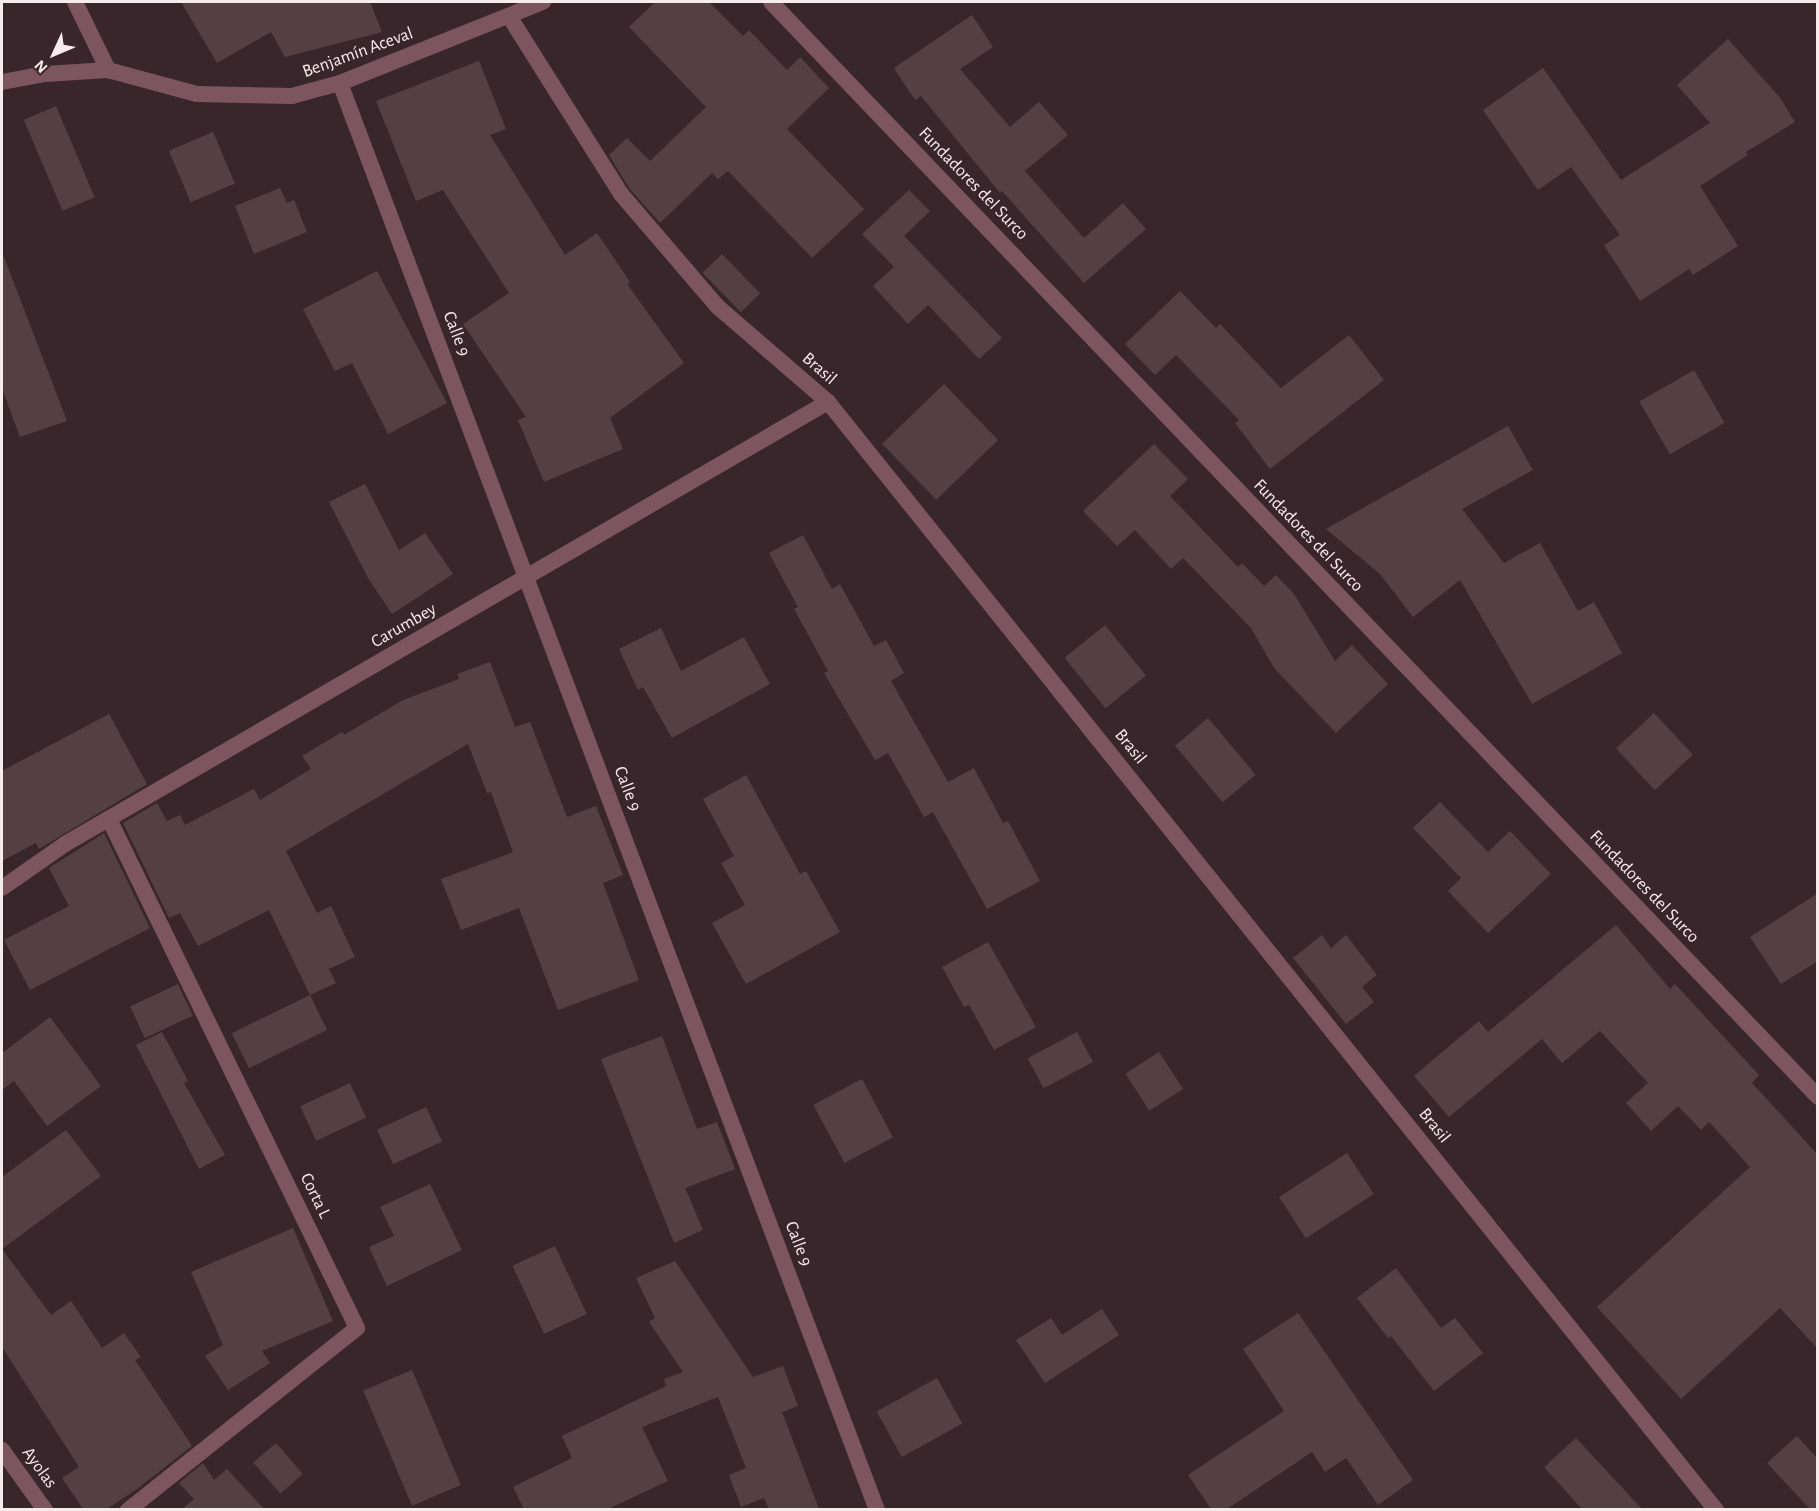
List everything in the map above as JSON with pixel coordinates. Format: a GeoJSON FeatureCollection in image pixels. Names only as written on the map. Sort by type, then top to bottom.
{"type":"FeatureCollection","features":[{"type":"Feature","properties":{"kind":"street"},"geometry":{"type":"LineString","coordinates":[[75,2],[108,70]]}},
{"type":"Feature","properties":{"kind":"street","name":"Benjamín Aceval"},"geometry":{"type":"LineString","coordinates":[[2,82],[45,74],[108,70],[197,94],[292,96],[340,83],[543,2]]}},
{"type":"Feature","properties":{"kind":"street","name":"Fundadores del Surco"},"geometry":{"type":"LineString","coordinates":[[771,2],[1818,1097]]}},
{"type":"Feature","properties":{"kind":"street","name":"Brasil"},"geometry":{"type":"LineString","coordinates":[[509,16],[621,194],[718,307],[828,402],[1716,1509]]}},
{"type":"Feature","properties":{"kind":"street","name":"Calle 9"},"geometry":{"type":"LineString","coordinates":[[340,83],[877,1509]]}},
{"type":"Feature","properties":{"kind":"street","name":"Carumbey"},"geometry":{"type":"LineString","coordinates":[[2,888],[65,844],[828,402]]}},
{"type":"Feature","properties":{"kind":"street","name":"Corta L"},"geometry":{"type":"LineString","coordinates":[[109,819],[357,1328],[128,1509]]}},
{"type":"Feature","properties":{"kind":"street","name":"Ayolas"},"geometry":{"type":"LineString","coordinates":[[2,1450],[45,1509]]}},
{"type":"Feature","properties":{"kind":"building"},"geometry":{"type":"Polygon","coordinates":[[[181,2],[370,2],[382,32],[285,57],[271,32],[217,63],[181,2]]]}},
{"type":"Feature","properties":{"kind":"building"},"geometry":{"type":"Polygon","coordinates":[[[655,2],[709,2],[743,36],[749,30],[787,70],[800,57],[829,88],[787,129],[864,209],[812,258],[728,171],[718,179],[712,173],[660,223],[629,188],[609,155],[627,138],[650,161],[706,107],[629,27],[655,2]]]}},
{"type":"Feature","properties":{"kind":"building"},"geometry":{"type":"Polygon","coordinates":[[[972,15],[993,47],[960,69],[1010,127],[1039,102],[1068,135],[1025,171],[1084,238],[1123,203],[1146,229],[1084,283],[1002,191],[1000,193],[921,96],[915,100],[894,68],[972,15]]]}},
{"type":"Feature","properties":{"kind":"building"},"geometry":{"type":"Polygon","coordinates":[[[1728,39],[1781,99],[1795,122],[1746,152],[1748,155],[1700,186],[1738,246],[1693,275],[1689,269],[1640,301],[1604,245],[1620,235],[1571,167],[1538,190],[1483,110],[1543,68],[1621,180],[1710,123],[1677,85],[1728,39]]]}},
{"type":"Feature","properties":{"kind":"building"},"geometry":{"type":"Polygon","coordinates":[[[479,61],[506,129],[490,135],[565,255],[597,233],[630,282],[627,284],[684,363],[610,418],[623,449],[544,482],[518,420],[526,417],[463,324],[509,293],[443,190],[416,201],[376,101],[479,61]]]}},
{"type":"Feature","properties":{"kind":"building"},"geometry":{"type":"Polygon","coordinates":[[[56,106],[95,197],[62,211],[24,120],[56,106]]]}},
{"type":"Feature","properties":{"kind":"building"},"geometry":{"type":"Polygon","coordinates":[[[213,132],[235,184],[191,202],[169,151],[213,132]]]}},
{"type":"Feature","properties":{"kind":"building"},"geometry":{"type":"Polygon","coordinates":[[[280,188],[287,203],[294,200],[307,232],[254,254],[235,206],[280,188]]]}},
{"type":"Feature","properties":{"kind":"building"},"geometry":{"type":"Polygon","coordinates":[[[909,190],[930,211],[904,236],[1002,338],[979,359],[928,305],[908,324],[873,286],[894,267],[862,234],[909,190]]]}},
{"type":"Feature","properties":{"kind":"building"},"geometry":{"type":"Polygon","coordinates":[[[722,254],[760,294],[741,312],[703,273],[722,254]]]}},
{"type":"Feature","properties":{"kind":"building"},"geometry":{"type":"Polygon","coordinates":[[[2,257],[4,257],[67,421],[20,437],[2,388],[2,257]]]}},
{"type":"Feature","properties":{"kind":"building"},"geometry":{"type":"Polygon","coordinates":[[[377,271],[447,403],[388,434],[352,363],[335,371],[303,309],[377,271]]]}},
{"type":"Feature","properties":{"kind":"building"},"geometry":{"type":"Polygon","coordinates":[[[1180,291],[1216,328],[1220,324],[1281,388],[1349,335],[1384,380],[1270,469],[1235,423],[1239,420],[1176,355],[1155,375],[1125,344],[1180,291]]]}},
{"type":"Feature","properties":{"kind":"building"},"geometry":{"type":"Polygon","coordinates":[[[1694,370],[1724,423],[1670,454],[1639,402],[1694,370]]]}},
{"type":"Feature","properties":{"kind":"building"},"geometry":{"type":"Polygon","coordinates":[[[944,384],[998,440],[936,500],[882,444],[944,384]]]}},
{"type":"Feature","properties":{"kind":"building"},"geometry":{"type":"Polygon","coordinates":[[[1508,426],[1533,470],[1462,509],[1504,563],[1540,543],[1578,611],[1594,602],[1622,653],[1532,704],[1460,580],[1413,617],[1380,574],[1326,529],[1508,426]]]}},
{"type":"Feature","properties":{"kind":"building"},"geometry":{"type":"Polygon","coordinates":[[[1154,444],[1188,479],[1170,496],[1238,567],[1242,563],[1264,586],[1276,575],[1294,594],[1335,661],[1352,645],[1388,684],[1336,733],[1274,668],[1251,628],[1183,558],[1171,569],[1135,530],[1117,546],[1083,511],[1154,444]]]}},
{"type":"Feature","properties":{"kind":"building"},"geometry":{"type":"Polygon","coordinates":[[[365,484],[399,550],[425,533],[453,574],[392,614],[368,578],[329,502],[365,484]]]}},
{"type":"Feature","properties":{"kind":"building"},"geometry":{"type":"Polygon","coordinates":[[[803,535],[832,589],[840,584],[874,646],[886,640],[904,673],[891,681],[948,782],[974,768],[1003,823],[1008,821],[1040,881],[987,909],[933,812],[924,817],[888,753],[875,760],[824,673],[828,671],[794,609],[798,607],[769,553],[803,535]]]}},
{"type":"Feature","properties":{"kind":"building"},"geometry":{"type":"Polygon","coordinates":[[[1105,625],[1146,676],[1105,708],[1065,658],[1105,625]]]}},
{"type":"Feature","properties":{"kind":"building"},"geometry":{"type":"Polygon","coordinates":[[[661,628],[681,671],[744,637],[770,684],[672,738],[643,687],[638,690],[619,649],[661,628]]]}},
{"type":"Feature","properties":{"kind":"building"},"geometry":{"type":"Polygon","coordinates":[[[490,662],[515,727],[530,722],[567,817],[596,806],[623,875],[603,883],[639,980],[558,1010],[519,908],[461,930],[441,879],[513,852],[491,792],[487,793],[468,744],[286,851],[317,913],[331,906],[355,957],[329,969],[336,983],[310,995],[269,910],[198,946],[180,913],[169,918],[123,823],[157,803],[167,821],[180,815],[185,825],[254,789],[260,800],[311,769],[302,756],[342,732],[344,735],[403,700],[459,679],[457,674],[490,662]]]}},
{"type":"Feature","properties":{"kind":"building"},"geometry":{"type":"Polygon","coordinates":[[[1654,713],[1693,755],[1655,790],[1616,748],[1654,713]]]}},
{"type":"Feature","properties":{"kind":"building"},"geometry":{"type":"Polygon","coordinates":[[[109,714],[147,784],[39,849],[36,843],[2,861],[2,771],[109,714]]]}},
{"type":"Feature","properties":{"kind":"building"},"geometry":{"type":"Polygon","coordinates":[[[1208,718],[1256,775],[1223,802],[1175,746],[1208,718]]]}},
{"type":"Feature","properties":{"kind":"building"},"geometry":{"type":"Polygon","coordinates":[[[746,775],[800,874],[806,871],[840,932],[746,984],[712,923],[745,905],[721,863],[734,856],[703,799],[746,775]]]}},
{"type":"Feature","properties":{"kind":"building"},"geometry":{"type":"Polygon","coordinates":[[[1440,802],[1488,852],[1510,831],[1551,874],[1488,933],[1448,891],[1461,878],[1413,828],[1440,802]]]}},
{"type":"Feature","properties":{"kind":"building"},"geometry":{"type":"Polygon","coordinates":[[[104,833],[150,928],[30,990],[4,940],[69,906],[49,868],[104,833]]]}},
{"type":"Feature","properties":{"kind":"building"},"geometry":{"type":"Polygon","coordinates":[[[1818,893],[1818,961],[1781,984],[1750,937],[1818,893]]]}},
{"type":"Feature","properties":{"kind":"building"},"geometry":{"type":"Polygon","coordinates":[[[1616,925],[1670,989],[1675,984],[1759,1075],[1752,1083],[1818,1155],[1818,1349],[1780,1308],[1681,1399],[1597,1307],[1750,1167],[1709,1122],[1701,1130],[1678,1106],[1651,1131],[1626,1103],[1648,1083],[1600,1031],[1562,1063],[1542,1039],[1449,1117],[1414,1076],[1479,1021],[1488,1032],[1616,925]]]}},
{"type":"Feature","properties":{"kind":"building"},"geometry":{"type":"Polygon","coordinates":[[[1322,935],[1331,948],[1346,935],[1377,975],[1362,987],[1374,1002],[1346,1024],[1293,958],[1322,935]]]}},
{"type":"Feature","properties":{"kind":"building"},"geometry":{"type":"Polygon","coordinates":[[[988,942],[1036,1027],[994,1050],[969,1005],[964,1007],[942,967],[988,942]]]}},
{"type":"Feature","properties":{"kind":"building"},"geometry":{"type":"Polygon","coordinates":[[[178,984],[193,1016],[145,1038],[130,1006],[178,984]]]}},
{"type":"Feature","properties":{"kind":"building"},"geometry":{"type":"Polygon","coordinates":[[[310,995],[327,1030],[249,1068],[232,1033],[310,995]]]}},
{"type":"Feature","properties":{"kind":"building"},"geometry":{"type":"Polygon","coordinates":[[[50,1017],[101,1086],[47,1126],[14,1081],[2,1090],[2,1053],[50,1017]]]}},
{"type":"Feature","properties":{"kind":"building"},"geometry":{"type":"Polygon","coordinates":[[[162,1032],[188,1081],[184,1083],[225,1155],[199,1169],[136,1045],[162,1032]]]}},
{"type":"Feature","properties":{"kind":"building"},"geometry":{"type":"Polygon","coordinates":[[[1077,1032],[1093,1062],[1044,1088],[1028,1058],[1077,1032]]]}},
{"type":"Feature","properties":{"kind":"building"},"geometry":{"type":"Polygon","coordinates":[[[662,1036],[697,1129],[717,1122],[735,1169],[685,1188],[703,1230],[674,1243],[601,1059],[662,1036]]]}},
{"type":"Feature","properties":{"kind":"building"},"geometry":{"type":"Polygon","coordinates":[[[1159,1052],[1183,1089],[1149,1111],[1125,1074],[1159,1052]]]}},
{"type":"Feature","properties":{"kind":"building"},"geometry":{"type":"Polygon","coordinates":[[[862,1079],[893,1137],[844,1163],[813,1105],[862,1079]]]}},
{"type":"Feature","properties":{"kind":"building"},"geometry":{"type":"Polygon","coordinates":[[[350,1083],[366,1117],[316,1141],[300,1106],[350,1083]]]}},
{"type":"Feature","properties":{"kind":"building"},"geometry":{"type":"Polygon","coordinates":[[[426,1107],[442,1141],[393,1164],[377,1130],[426,1107]]]}},
{"type":"Feature","properties":{"kind":"building"},"geometry":{"type":"Polygon","coordinates":[[[66,1130],[101,1176],[2,1249],[2,1177],[66,1130]]]}},
{"type":"Feature","properties":{"kind":"building"},"geometry":{"type":"Polygon","coordinates":[[[1347,1153],[1374,1194],[1306,1238],[1279,1197],[1347,1153]]]}},
{"type":"Feature","properties":{"kind":"building"},"geometry":{"type":"Polygon","coordinates":[[[430,1184],[462,1250],[387,1286],[369,1247],[394,1236],[380,1207],[430,1184]]]}},
{"type":"Feature","properties":{"kind":"building"},"geometry":{"type":"Polygon","coordinates":[[[293,1228],[333,1321],[262,1351],[270,1363],[228,1390],[205,1356],[223,1345],[191,1272],[293,1228]]]}},
{"type":"Feature","properties":{"kind":"building"},"geometry":{"type":"Polygon","coordinates":[[[555,1246],[587,1314],[544,1334],[512,1266],[555,1246]]]}},
{"type":"Feature","properties":{"kind":"building"},"geometry":{"type":"Polygon","coordinates":[[[2,1249],[51,1315],[71,1301],[102,1348],[124,1333],[141,1357],[135,1360],[192,1446],[107,1509],[83,1509],[62,1478],[79,1467],[2,1347],[2,1249]]]}},
{"type":"Feature","properties":{"kind":"building"},"geometry":{"type":"Polygon","coordinates":[[[675,1261],[753,1377],[783,1366],[798,1406],[782,1412],[819,1509],[769,1509],[764,1498],[741,1507],[729,1475],[746,1468],[718,1397],[642,1427],[668,1481],[608,1509],[524,1509],[513,1487],[572,1458],[562,1436],[666,1386],[664,1379],[683,1372],[649,1322],[655,1318],[636,1278],[675,1261]]]}},
{"type":"Feature","properties":{"kind":"building"},"geometry":{"type":"Polygon","coordinates":[[[1396,1268],[1441,1328],[1455,1318],[1483,1353],[1434,1391],[1391,1336],[1388,1338],[1357,1298],[1396,1268]]]}},
{"type":"Feature","properties":{"kind":"building"},"geometry":{"type":"Polygon","coordinates":[[[1102,1309],[1119,1335],[1045,1383],[1016,1340],[1051,1318],[1062,1335],[1102,1309]]]}},
{"type":"Feature","properties":{"kind":"building"},"geometry":{"type":"Polygon","coordinates":[[[1298,1313],[1413,1480],[1378,1505],[1346,1458],[1325,1472],[1312,1452],[1227,1509],[1211,1509],[1188,1475],[1284,1411],[1243,1349],[1298,1313]]]}},
{"type":"Feature","properties":{"kind":"building"},"geometry":{"type":"Polygon","coordinates":[[[412,1370],[461,1485],[412,1506],[363,1391],[412,1370]]]}},
{"type":"Feature","properties":{"kind":"building"},"geometry":{"type":"Polygon","coordinates":[[[937,1378],[962,1423],[902,1457],[877,1411],[937,1378]]]}},
{"type":"Feature","properties":{"kind":"building"},"geometry":{"type":"Polygon","coordinates":[[[1797,1436],[1818,1459],[1818,1509],[1810,1509],[1767,1463],[1797,1436]]]}},
{"type":"Feature","properties":{"kind":"building"},"geometry":{"type":"Polygon","coordinates":[[[1576,1438],[1642,1509],[1582,1509],[1544,1467],[1576,1438]]]}},
{"type":"Feature","properties":{"kind":"building"},"geometry":{"type":"Polygon","coordinates":[[[276,1443],[303,1474],[280,1494],[253,1463],[276,1443]]]}},
{"type":"Feature","properties":{"kind":"building"},"geometry":{"type":"Polygon","coordinates":[[[203,1463],[214,1480],[227,1469],[264,1509],[182,1509],[194,1499],[179,1483],[203,1463]]]}}]}
